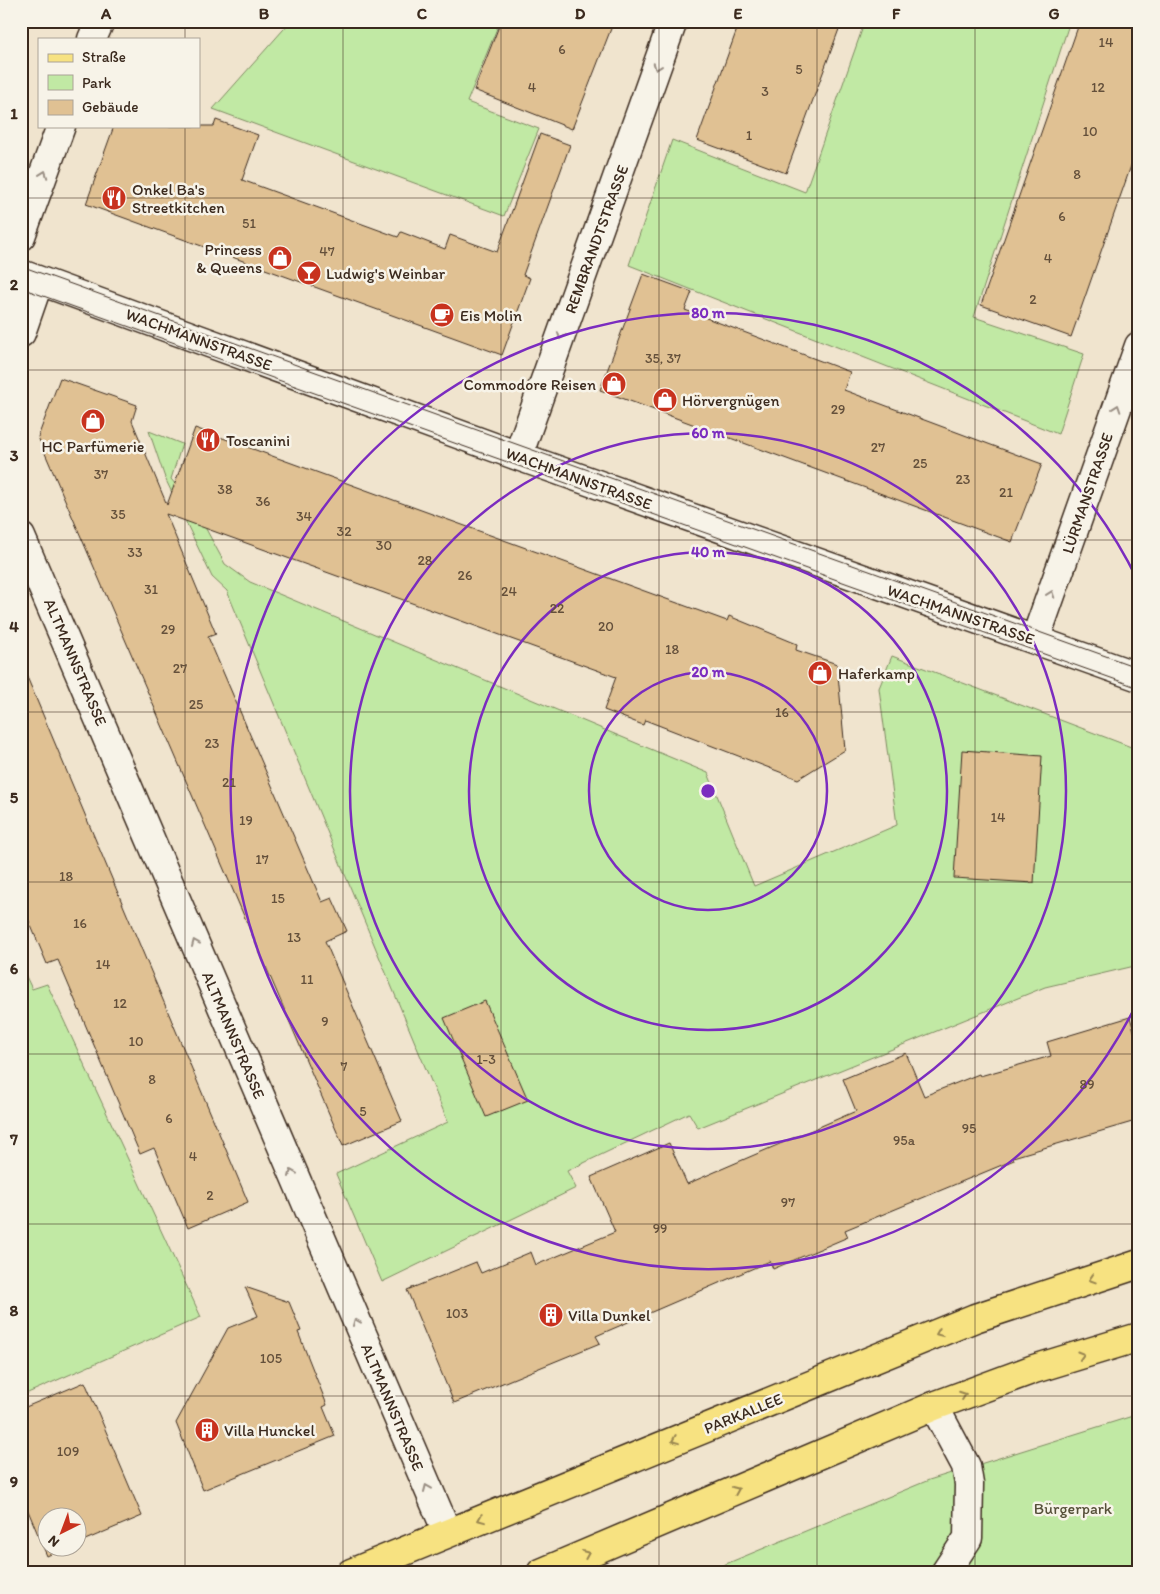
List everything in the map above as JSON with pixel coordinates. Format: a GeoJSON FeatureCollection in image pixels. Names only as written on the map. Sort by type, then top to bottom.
{"type":"FeatureCollection","features":[{"type":"Feature","properties":{"kind":"main road","name":"PARKALLEE"},"geometry":{"type":"LineString","coordinates":[[351,1573],[447,1532],[976,1318],[1139,1264]]}},
{"type":"Feature","properties":{"kind":"main road"},"geometry":{"type":"LineString","coordinates":[[541,1573],[934,1406],[1034,1369],[1139,1337]]}},
{"type":"Feature","properties":{"kind":"street"},"geometry":{"type":"LineString","coordinates":[[92,38],[100,21]]}},
{"type":"Feature","properties":{"kind":"street","name":"REMBRANDTSTRASSE"},"geometry":{"type":"LineString","coordinates":[[518,456],[673,21]]}},
{"type":"Feature","properties":{"kind":"street"},"geometry":{"type":"LineString","coordinates":[[21,236],[60,128]]}},
{"type":"Feature","properties":{"kind":"street"},"geometry":{"type":"LineString","coordinates":[[21,333],[30,278]]}},
{"type":"Feature","properties":{"kind":"street","name":"WACHMANNSTRASSE"},"geometry":{"type":"LineString","coordinates":[[30,278],[518,456],[1139,678]]}},
{"type":"Feature","properties":{"kind":"street","name":"LÜRMANSTRASSE"},"geometry":{"type":"LineString","coordinates":[[1035,640],[1139,346]]}},
{"type":"Feature","properties":{"kind":"street","name":"ALTMANNSTRASSE"},"geometry":{"type":"LineString","coordinates":[[21,537],[447,1532]]}},
{"type":"Feature","properties":{"kind":"street"},"geometry":{"type":"LineString","coordinates":[[934,1406],[966,1466],[969,1484],[968,1538],[945,1573]]}},
{"type":"Feature","properties":{"kind":"green space"},"geometry":{"type":"Polygon","coordinates":[[[291,21],[500,21],[467,102],[539,129],[504,216],[213,109],[291,21]]]}},
{"type":"Feature","properties":{"kind":"green space"},"geometry":{"type":"Polygon","coordinates":[[[865,21],[1070,21],[974,317],[1084,354],[1058,434],[629,265],[672,140],[805,192],[865,21]]]}},
{"type":"Feature","properties":{"kind":"green space"},"geometry":{"type":"Polygon","coordinates":[[[149,431],[182,444],[171,479],[193,505],[225,564],[250,582],[708,773],[754,886],[897,825],[879,688],[892,656],[1139,750],[1139,965],[1045,987],[698,1128],[689,1113],[567,1171],[576,1188],[382,1282],[336,1174],[448,1122],[227,591],[212,577],[165,478],[149,431]]]}},
{"type":"Feature","properties":{"kind":"green space"},"geometry":{"type":"Polygon","coordinates":[[[21,966],[32,989],[47,984],[201,1317],[21,1396],[21,966]]]}},
{"type":"Feature","properties":{"kind":"green space","name":"Bürgerpark"},"geometry":{"type":"Polygon","coordinates":[[[1139,1414],[1139,1573],[704,1573],[929,1480],[1139,1414]]]}},
{"type":"Feature","properties":{"kind":"building"},"geometry":{"type":"Polygon","coordinates":[[[501,21],[614,21],[572,129],[474,90],[501,21]]]}},
{"type":"Feature","properties":{"kind":"building"},"geometry":{"type":"Polygon","coordinates":[[[740,21],[842,21],[786,173],[697,140],[740,21]]]}},
{"type":"Feature","properties":{"kind":"building"},"geometry":{"type":"Polygon","coordinates":[[[1080,21],[1139,21],[1139,143],[1071,337],[981,305],[1080,21]]]}},
{"type":"Feature","properties":{"kind":"building"},"geometry":{"type":"Polygon","coordinates":[[[216,120],[258,135],[242,180],[398,237],[401,232],[445,249],[450,235],[497,252],[540,134],[570,145],[523,275],[530,278],[502,355],[86,204],[113,128],[200,128],[200,126],[214,126],[216,120]]]}},
{"type":"Feature","properties":{"kind":"building"},"geometry":{"type":"Polygon","coordinates":[[[643,274],[692,292],[685,310],[850,372],[844,390],[1042,464],[1012,542],[600,390],[643,274]]]}},
{"type":"Feature","properties":{"kind":"building"},"geometry":{"type":"Polygon","coordinates":[[[60,378],[137,405],[132,421],[167,505],[195,428],[727,621],[729,616],[797,644],[796,650],[837,664],[845,750],[798,779],[645,720],[643,725],[604,710],[616,677],[166,514],[216,634],[208,637],[322,902],[332,898],[347,931],[325,941],[402,1121],[343,1146],[38,437],[60,378]]]}},
{"type":"Feature","properties":{"kind":"building"},"geometry":{"type":"Polygon","coordinates":[[[22,665],[248,1202],[188,1228],[154,1148],[140,1154],[58,960],[47,964],[21,902],[22,665]]]}},
{"type":"Feature","properties":{"kind":"building"},"geometry":{"type":"Polygon","coordinates":[[[962,750],[1042,756],[1034,883],[954,878],[962,750]]]}},
{"type":"Feature","properties":{"kind":"building"},"geometry":{"type":"Polygon","coordinates":[[[485,1001],[528,1100],[486,1117],[444,1018],[485,1001]]]}},
{"type":"Feature","properties":{"kind":"building"},"geometry":{"type":"Polygon","coordinates":[[[1130,1017],[1139,1048],[1139,1120],[1013,1157],[1014,1160],[845,1230],[848,1237],[773,1269],[770,1261],[596,1336],[600,1343],[454,1403],[407,1290],[476,1262],[481,1273],[531,1252],[536,1265],[615,1232],[591,1177],[669,1143],[687,1184],[856,1111],[843,1079],[906,1053],[924,1096],[979,1074],[980,1076],[1051,1056],[1047,1042],[1130,1017]]]}},
{"type":"Feature","properties":{"kind":"building"},"geometry":{"type":"Polygon","coordinates":[[[245,1287],[289,1302],[301,1331],[298,1332],[327,1405],[323,1407],[335,1436],[203,1490],[176,1423],[228,1328],[258,1316],[245,1287]]]}},
{"type":"Feature","properties":{"kind":"building"},"geometry":{"type":"Polygon","coordinates":[[[85,1382],[142,1516],[88,1539],[88,1506],[38,1506],[38,1535],[21,1494],[21,1409],[85,1382]]]}},
{"type":"Feature","properties":{"kind":"tram line"},"geometry":{"type":"LineString","coordinates":[[21,266],[1139,668]]}},
{"type":"Feature","properties":{"kind":"tram line"},"geometry":{"type":"LineString","coordinates":[[21,288],[1139,688]]}},
{"type":"Feature","properties":{"kind":"place","name":"Onkel Ba's Streetkitchen"},"geometry":{"type":"Point","coordinates":[114,198]}},
{"type":"Feature","properties":{"kind":"place","name":"Princess & Queens"},"geometry":{"type":"Point","coordinates":[280,258]}},
{"type":"Feature","properties":{"kind":"place","name":"Ludwig's Weinbar"},"geometry":{"type":"Point","coordinates":[309,273]}},
{"type":"Feature","properties":{"kind":"place","name":"Eis Molin"},"geometry":{"type":"Point","coordinates":[442,315]}},
{"type":"Feature","properties":{"kind":"place","name":"Commodore Reisen"},"geometry":{"type":"Point","coordinates":[614,384]}},
{"type":"Feature","properties":{"kind":"place","name":"Hörvergnügen"},"geometry":{"type":"Point","coordinates":[665,400]}},
{"type":"Feature","properties":{"kind":"place","name":"HC Parfümerie"},"geometry":{"type":"Point","coordinates":[93,421]}},
{"type":"Feature","properties":{"kind":"place","name":"Toscanini"},"geometry":{"type":"Point","coordinates":[208,440]}},
{"type":"Feature","properties":{"kind":"place","name":"Haferkamp"},"geometry":{"type":"Point","coordinates":[820,673]}},
{"type":"Feature","properties":{"kind":"place","name":"Villa Dunkel"},"geometry":{"type":"Point","coordinates":[551,1315]}},
{"type":"Feature","properties":{"kind":"place","name":"Villa Hunckel"},"geometry":{"type":"Point","coordinates":[207,1430]}}]}
